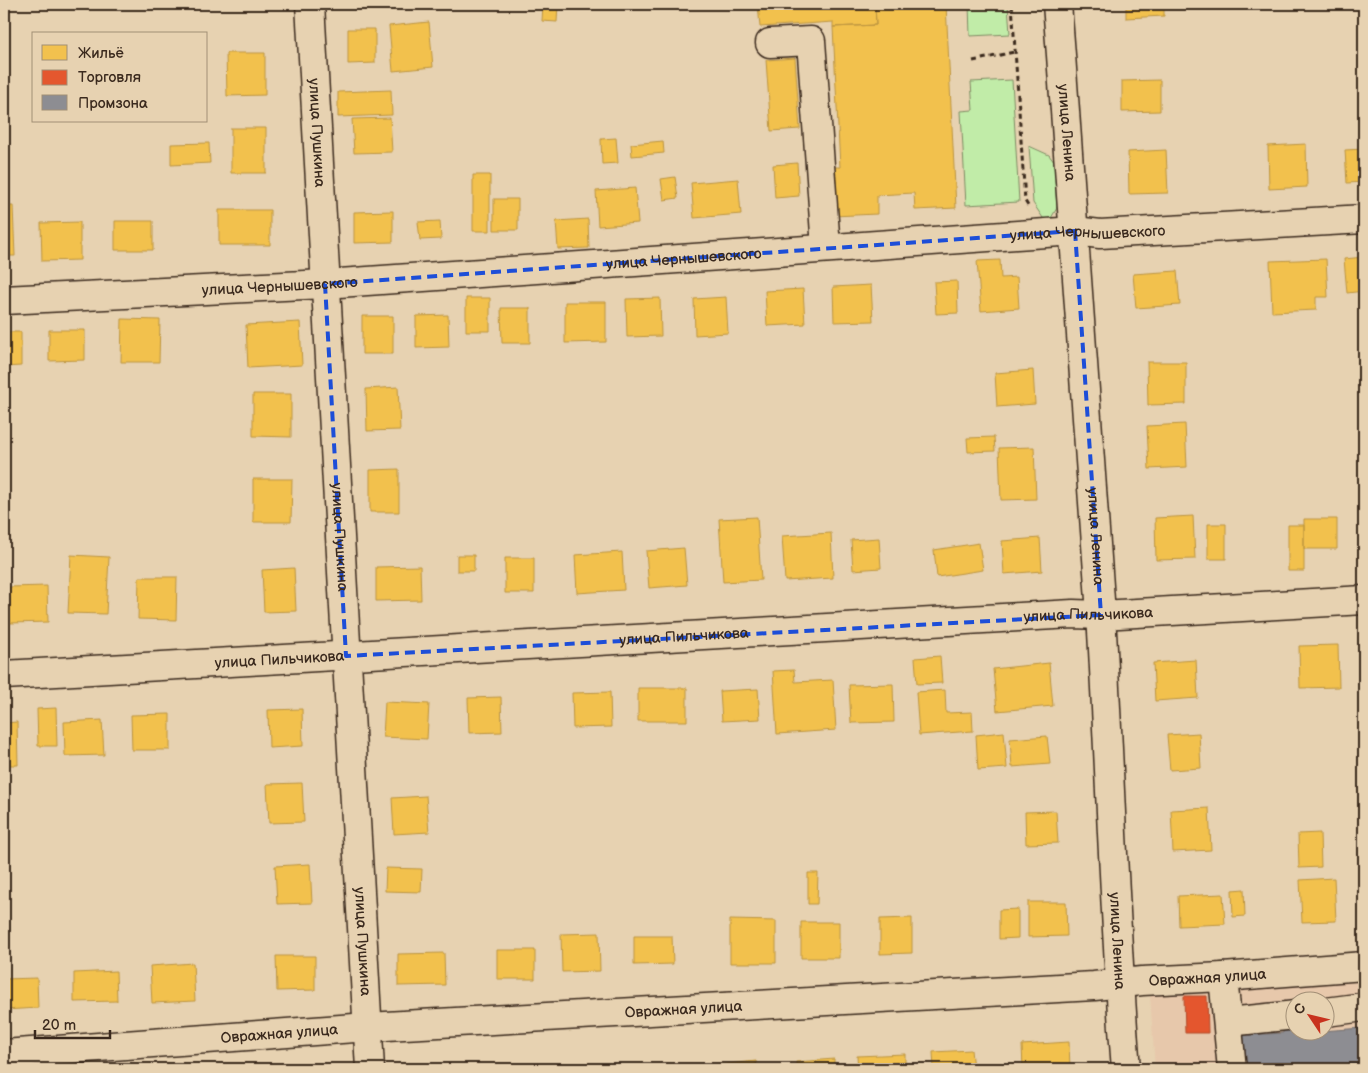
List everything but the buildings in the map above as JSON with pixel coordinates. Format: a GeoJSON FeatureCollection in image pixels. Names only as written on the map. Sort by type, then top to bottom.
{"type":"FeatureCollection","features":[{"type":"Feature","properties":{"kind":"street","name":"улица Пушкина"},"geometry":{"type":"LineString","coordinates":[[310,4],[370,1069]]}},
{"type":"Feature","properties":{"kind":"street","name":"улица Ленина"},"geometry":{"type":"LineString","coordinates":[[1057,4],[1075,231],[1101,614],[1119,984],[1126,1069]]}},
{"type":"Feature","properties":{"kind":"street"},"geometry":{"type":"LineString","coordinates":[[770,43],[811,41],[826,248]]}},
{"type":"Feature","properties":{"kind":"street","name":"улица Чернышевского"},"geometry":{"type":"LineString","coordinates":[[4,300],[325,284],[1075,231],[1100,234],[1364,219]]}},
{"type":"Feature","properties":{"kind":"street","name":"улица Пильчикова"},"geometry":{"type":"LineString","coordinates":[[4,675],[1073,614],[1364,600]]}},
{"type":"Feature","properties":{"kind":"street","name":"Овражная улица"},"geometry":{"type":"LineString","coordinates":[[4,1054],[368,1027],[1094,986],[1364,966]]}},
{"type":"Feature","properties":{"kind":"street"},"geometry":{"type":"LineString","coordinates":[[1223,977],[1232,1069]]}},
{"type":"Feature","properties":{"kind":"street"},"geometry":{"type":"LineString","coordinates":[[1336,1011],[1364,1007]]}},
{"type":"Feature","properties":{"kind":"street"},"geometry":{"type":"LineString","coordinates":[[1228,1022],[1286,1016]]}},
{"type":"Feature","properties":{"kind":"path"},"geometry":{"type":"LineString","coordinates":[[1012,4],[1025,201],[1046,233]]}},
{"type":"Feature","properties":{"kind":"path"},"geometry":{"type":"LineString","coordinates":[[973,61],[1014,52]]}},
{"type":"Feature","properties":{"kind":"highlighted area"},"geometry":{"type":"Polygon","coordinates":[[[1075,231],[1101,615],[346,656],[325,284],[1075,231]]]}},
{"type":"Feature","properties":{"kind":"shaded area"},"geometry":{"type":"Polygon","coordinates":[[[1364,974],[1364,1069],[1155,1069],[1150,994],[1364,974]]]}},
{"type":"Feature","properties":{"kind":"green space"},"geometry":{"type":"Polygon","coordinates":[[[969,4],[1008,4],[1010,34],[970,36],[969,4]]]}},
{"type":"Feature","properties":{"kind":"green space"},"geometry":{"type":"Polygon","coordinates":[[[1012,80],[1019,202],[966,205],[961,111],[973,110],[971,82],[1012,80]]]}},
{"type":"Feature","properties":{"kind":"green space"},"geometry":{"type":"Polygon","coordinates":[[[1029,146],[1049,155],[1054,162],[1057,208],[1051,218],[1045,221],[1033,203],[1029,146]]]}}]}
